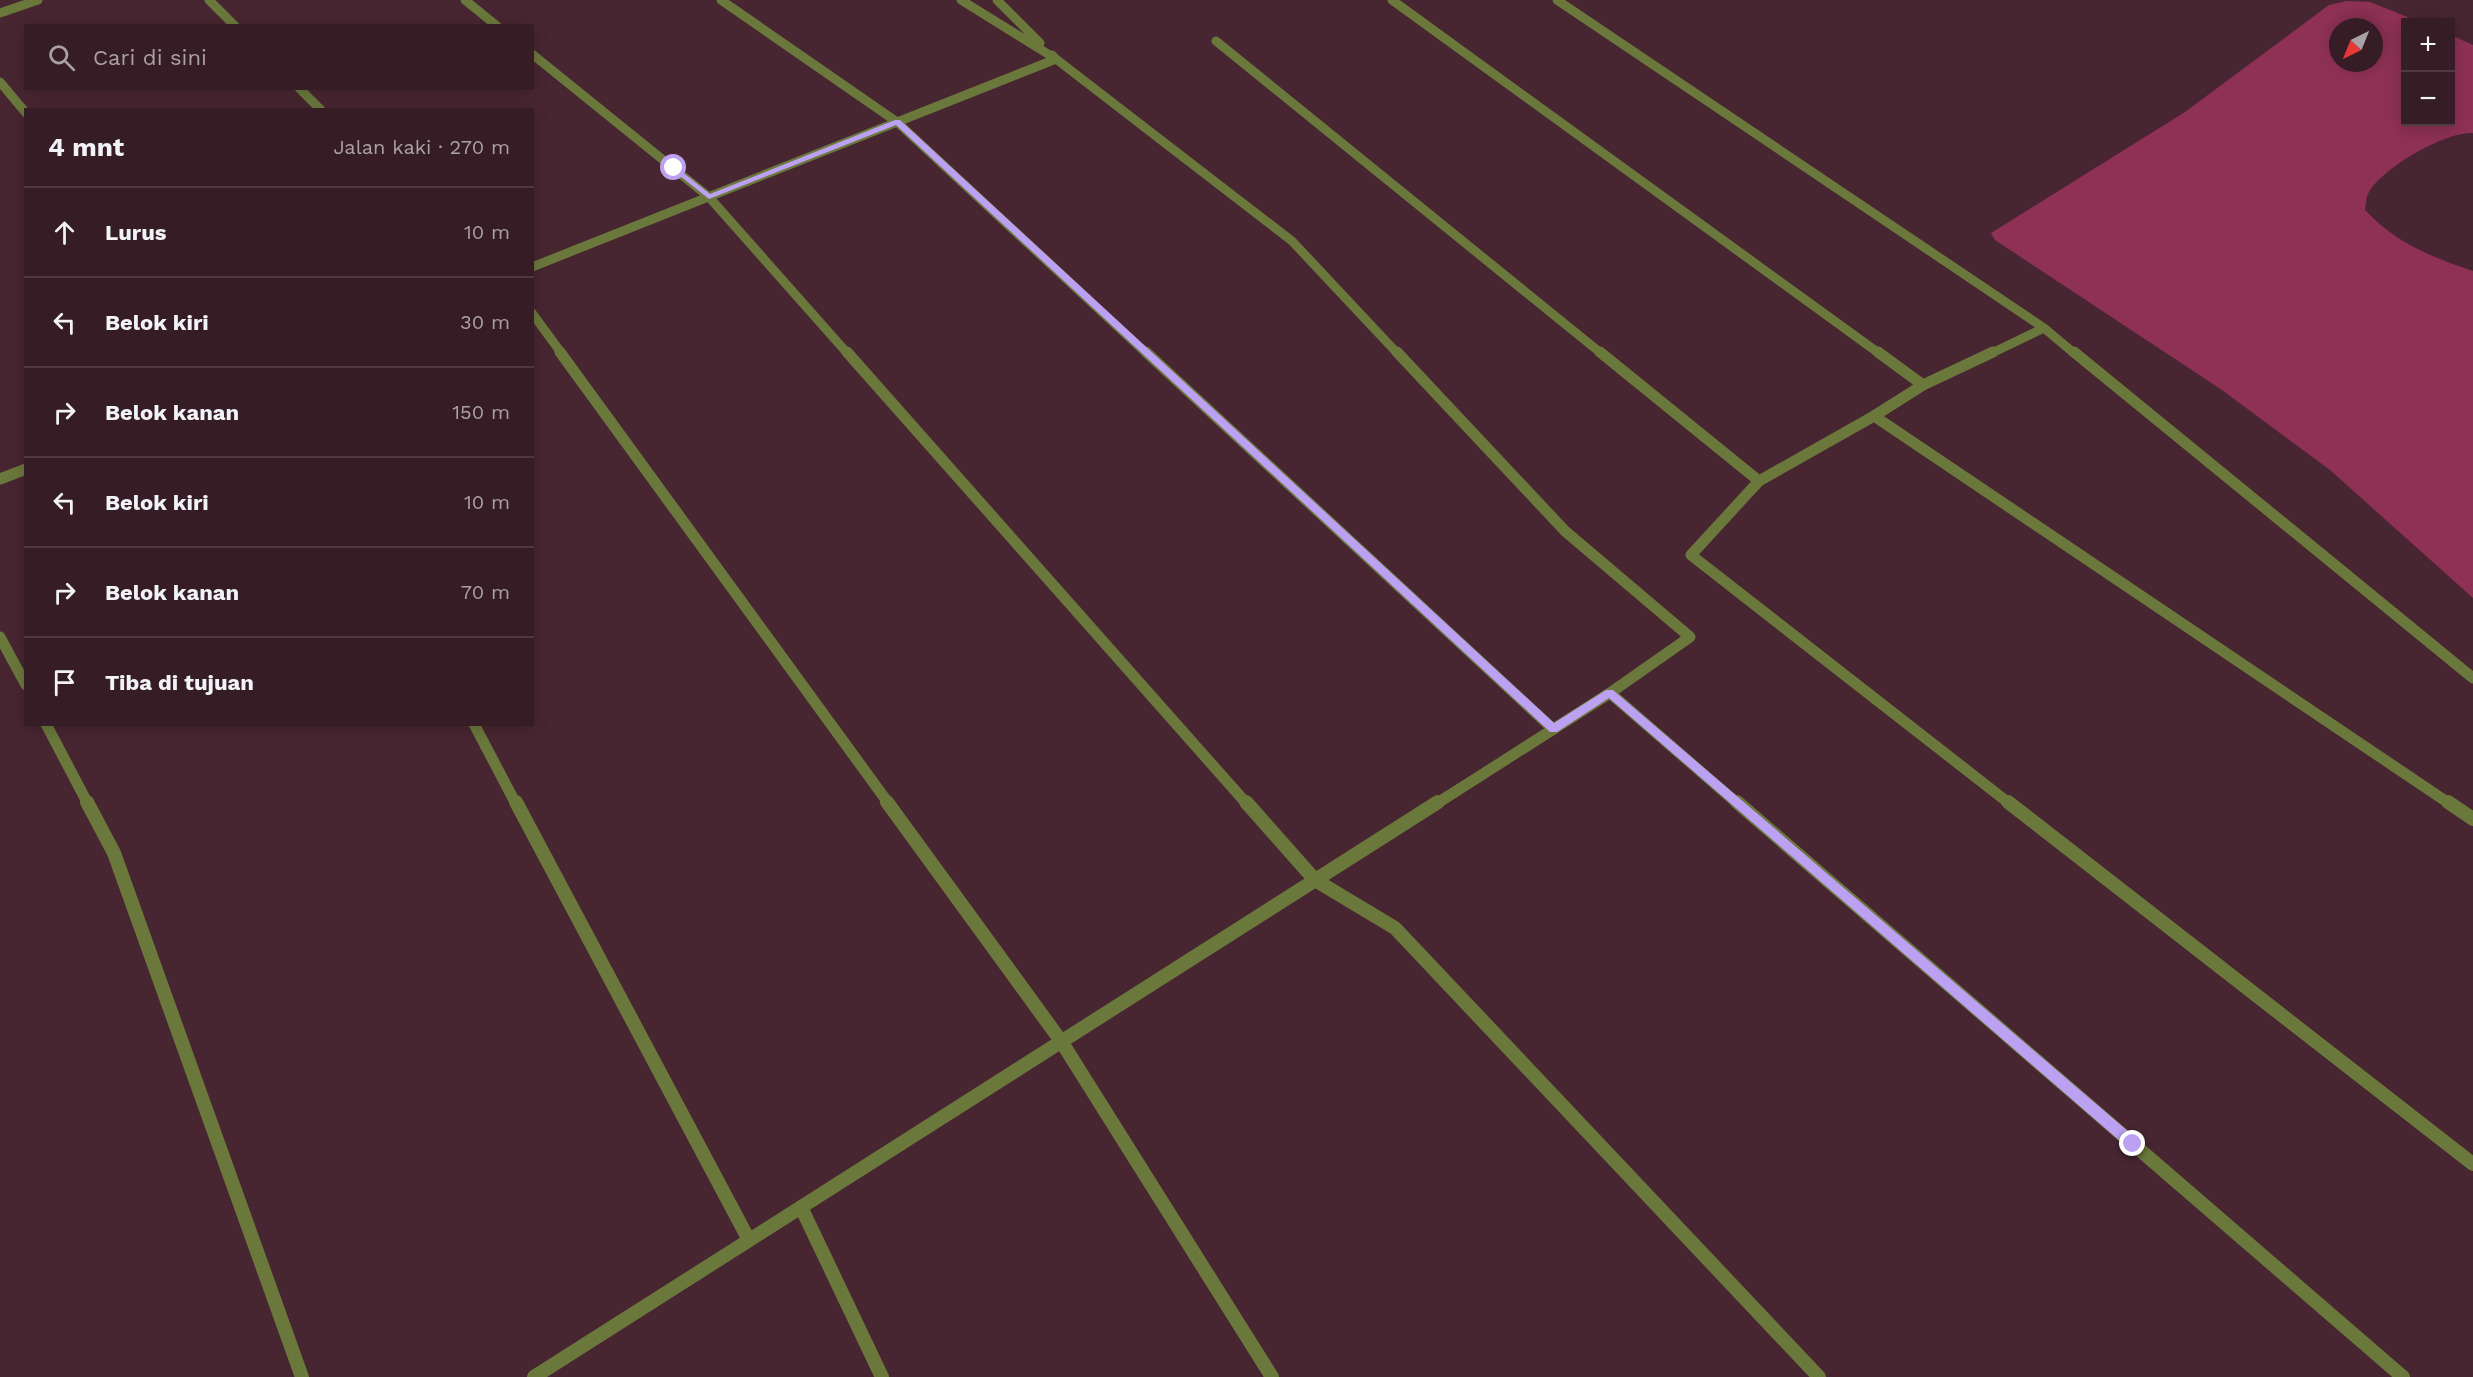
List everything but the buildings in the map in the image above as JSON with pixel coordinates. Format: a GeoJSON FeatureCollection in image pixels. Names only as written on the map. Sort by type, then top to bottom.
{"type":"FeatureCollection","features":[{"type":"Feature","properties":{"kind":"street"},"geometry":{"type":"LineString","coordinates":[[0,13],[38,0]]}},
{"type":"Feature","properties":{"kind":"street"},"geometry":{"type":"LineString","coordinates":[[209,0],[233,24]]}},
{"type":"Feature","properties":{"kind":"street"},"geometry":{"type":"LineString","coordinates":[[465,0],[495,24]]}},
{"type":"Feature","properties":{"kind":"street"},"geometry":{"type":"LineString","coordinates":[[721,0],[897,122],[1553,729]]}},
{"type":"Feature","properties":{"kind":"street"},"geometry":{"type":"LineString","coordinates":[[534,1377],[1610,693],[1690,637],[1565,531],[1292,241],[1056,59],[961,0]]}},
{"type":"Feature","properties":{"kind":"street"},"geometry":{"type":"LineString","coordinates":[[997,0],[1056,59]]}},
{"type":"Feature","properties":{"kind":"street"},"geometry":{"type":"LineString","coordinates":[[1392,0],[1923,385]]}},
{"type":"Feature","properties":{"kind":"street"},"geometry":{"type":"LineString","coordinates":[[1557,0],[2044,328],[2473,678]]}},
{"type":"Feature","properties":{"kind":"street"},"geometry":{"type":"LineString","coordinates":[[1216,41],[1759,481]]}},
{"type":"Feature","properties":{"kind":"street"},"geometry":{"type":"LineString","coordinates":[[534,56],[709,197],[1315,880],[1395,928],[1818,1377]]}},
{"type":"Feature","properties":{"kind":"street"},"geometry":{"type":"LineString","coordinates":[[534,266],[1056,59]]}},
{"type":"Feature","properties":{"kind":"street"},"geometry":{"type":"LineString","coordinates":[[0,82],[24,112]]}},
{"type":"Feature","properties":{"kind":"street"},"geometry":{"type":"LineString","coordinates":[[301,90],[319,108]]}},
{"type":"Feature","properties":{"kind":"street"},"geometry":{"type":"LineString","coordinates":[[534,316],[1061,1041],[1272,1377]]}},
{"type":"Feature","properties":{"kind":"street"},"geometry":{"type":"LineString","coordinates":[[2044,328],[1923,385],[1874,416],[1759,481],[1691,555],[2473,1164]]}},
{"type":"Feature","properties":{"kind":"street"},"geometry":{"type":"LineString","coordinates":[[1874,416],[2473,819]]}},
{"type":"Feature","properties":{"kind":"street"},"geometry":{"type":"LineString","coordinates":[[0,479],[24,470]]}},
{"type":"Feature","properties":{"kind":"street"},"geometry":{"type":"LineString","coordinates":[[0,636],[24,681]]}},
{"type":"Feature","properties":{"kind":"street"},"geometry":{"type":"LineString","coordinates":[[1610,693],[2403,1377]]}},
{"type":"Feature","properties":{"kind":"street"},"geometry":{"type":"LineString","coordinates":[[47,726],[114,853],[302,1377]]}},
{"type":"Feature","properties":{"kind":"street"},"geometry":{"type":"LineString","coordinates":[[475,726],[749,1240]]}},
{"type":"Feature","properties":{"kind":"street"},"geometry":{"type":"LineString","coordinates":[[801,1208],[882,1377]]}},
{"type":"Feature","properties":{"kind":"shaded area"},"geometry":{"type":"Polygon","coordinates":[[[2347,1],[2370,2],[2410,18],[2401,18],[2401,126],[2455,126],[2455,37],[2473,45],[2473,133],[2447,138],[2401,162],[2377,182],[2369,192],[2365,210],[2377,222],[2415,248],[2473,271],[2473,598],[2330,470],[2222,390],[1995,240],[1991,233],[2185,112],[2329,5],[2347,1]]]}},
{"type":"Feature","properties":{"kind":"route"},"geometry":{"type":"LineString","coordinates":[[674,168],[709,197],[897,122],[1553,729],[1610,693],[2133,1144]]}}]}
